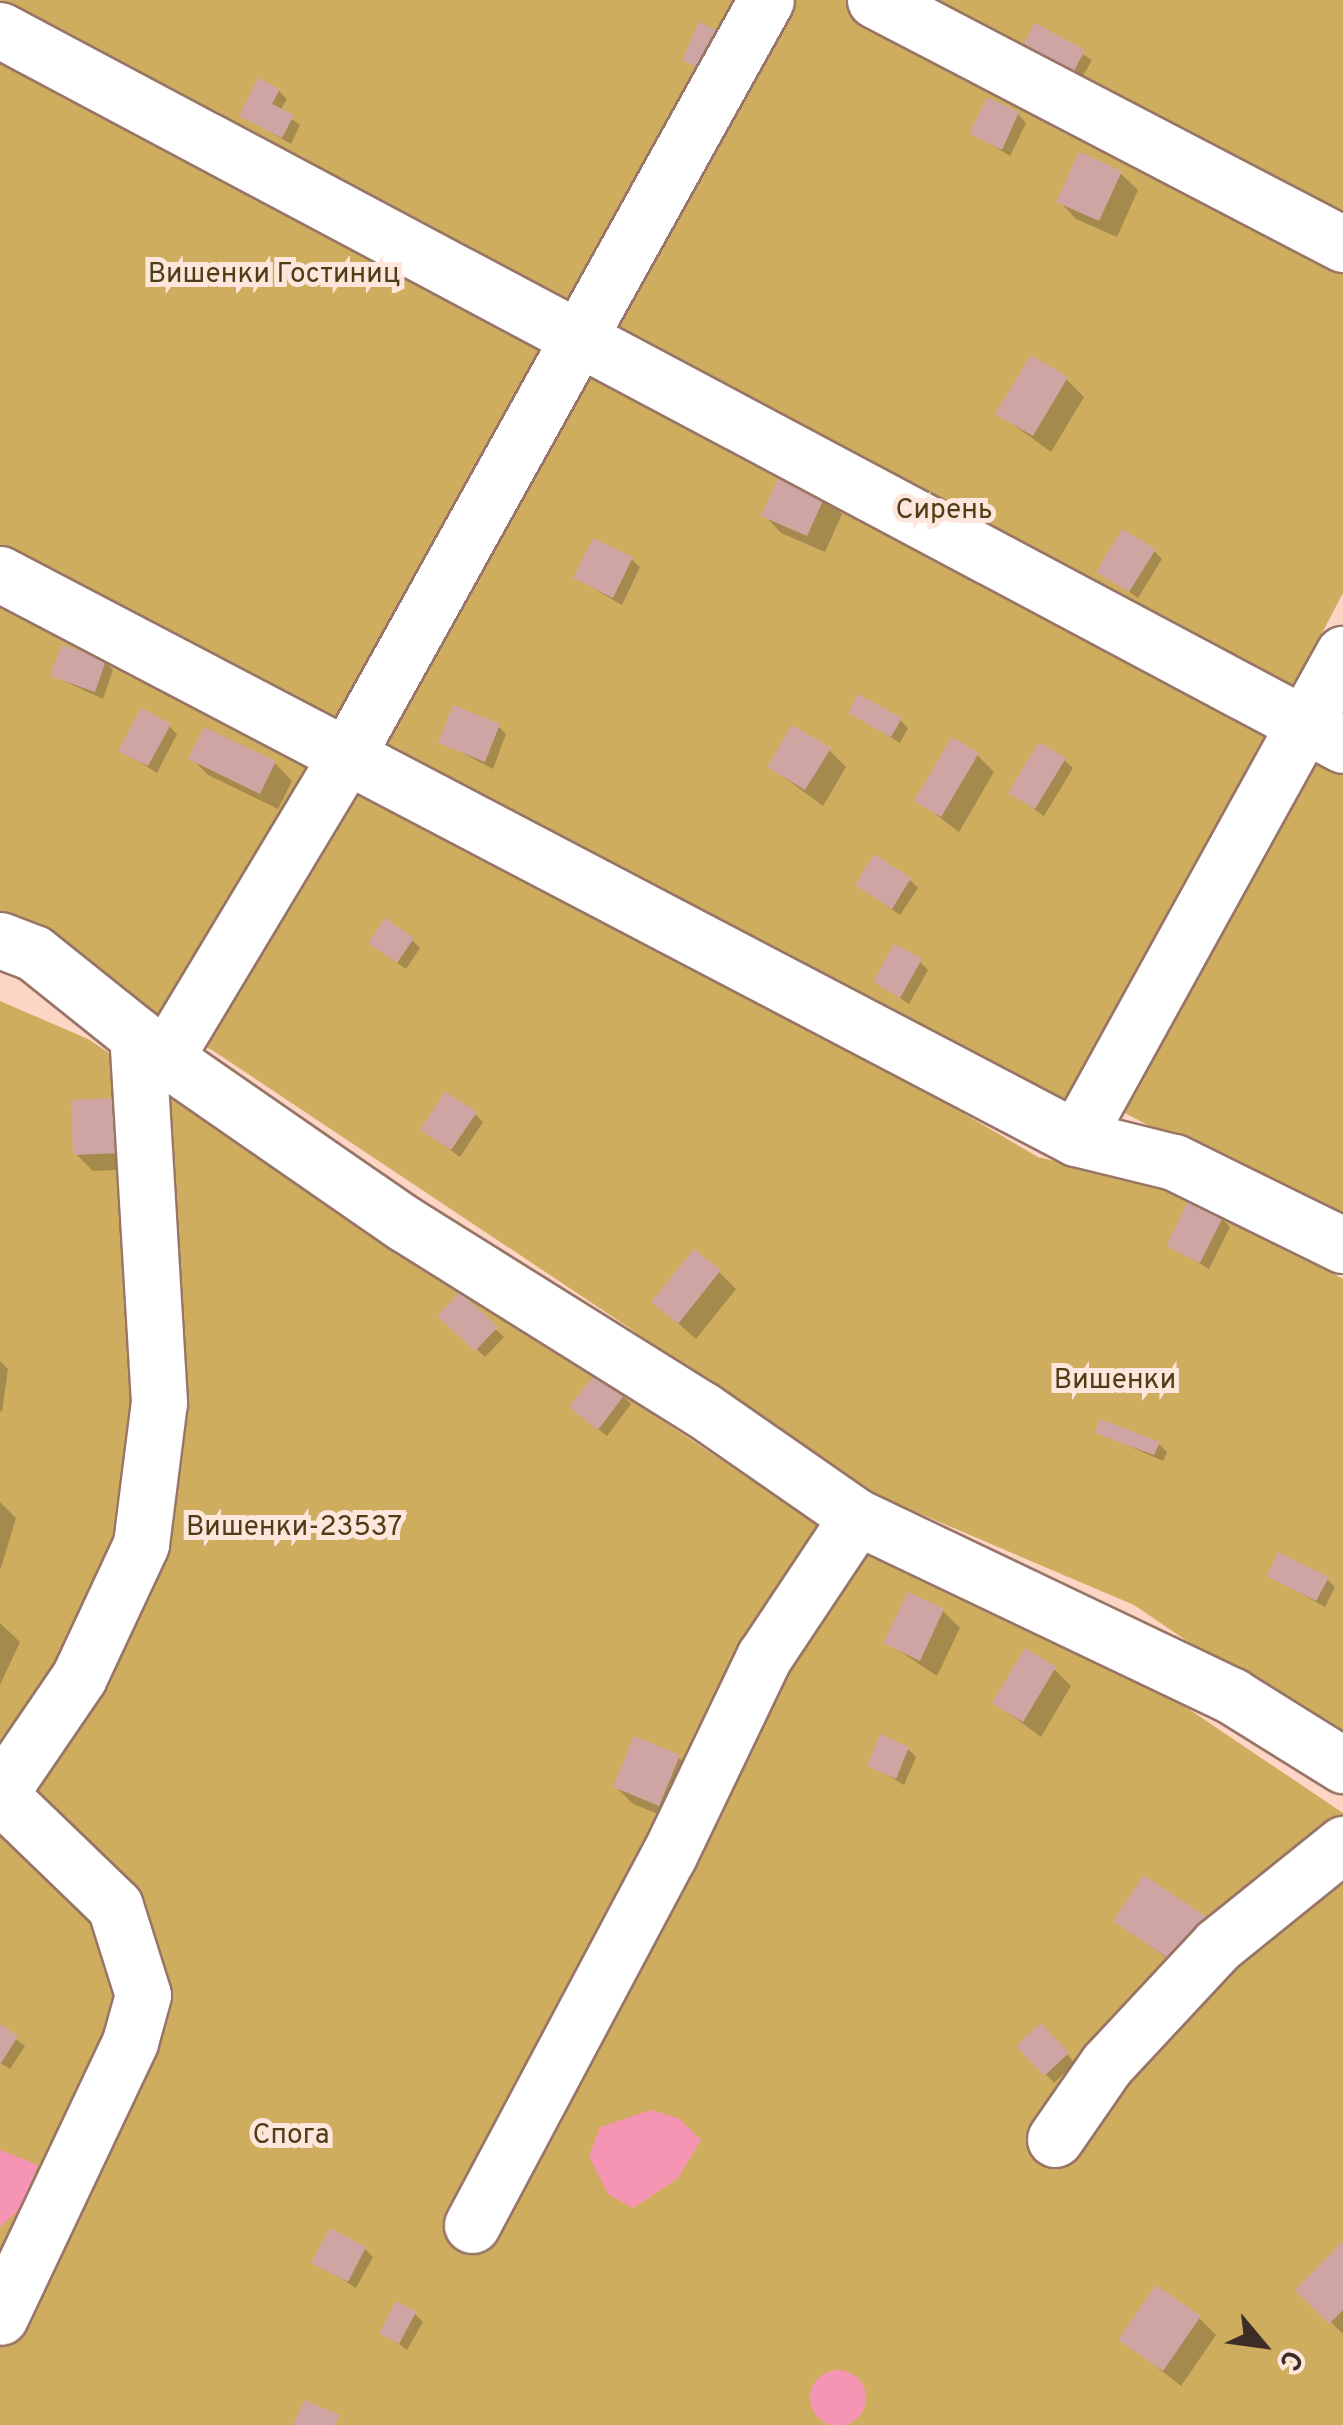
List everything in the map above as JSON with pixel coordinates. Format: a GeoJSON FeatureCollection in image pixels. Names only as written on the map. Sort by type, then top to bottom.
{"type":"FeatureCollection","features":[{"type":"Feature","properties":{"kind":"street"},"geometry":{"type":"LineString","coordinates":[[0,2317],[130,2042],[143,1995],[114,1906],[0,1794],[78,1677],[141,1544],[158,1402],[151,1047],[347,755],[577,336],[626,260],[766,0]]}},
{"type":"Feature","properties":{"kind":"street"},"geometry":{"type":"LineString","coordinates":[[875,0],[1343,244]]}},
{"type":"Feature","properties":{"kind":"street"},"geometry":{"type":"LineString","coordinates":[[0,30],[1324,736]]}},
{"type":"Feature","properties":{"kind":"street"},"geometry":{"type":"LineString","coordinates":[[0,574],[1076,1138],[1174,1162],[1343,1245]]}},
{"type":"Feature","properties":{"kind":"street"},"geometry":{"type":"LineString","coordinates":[[1076,1138],[1324,736],[1343,654]]}},
{"type":"Feature","properties":{"kind":"street"},"geometry":{"type":"LineString","coordinates":[[0,940],[34,953],[151,1047],[406,1224],[703,1410],[857,1517],[1232,1696],[1343,1765]]}},
{"type":"Feature","properties":{"kind":"street"},"geometry":{"type":"LineString","coordinates":[[472,2225],[669,1856],[764,1656],[857,1517]]}},
{"type":"Feature","properties":{"kind":"street"},"geometry":{"type":"LineString","coordinates":[[1055,2139],[1107,2064],[1218,1945],[1343,1844]]}},
{"type":"Feature","properties":{"kind":"green space","name":"Вишенки Гостиниц"},"geometry":{"type":"Polygon","coordinates":[[[0,0],[742,0],[344,738],[0,557],[0,0]]]}},
{"type":"Feature","properties":{"kind":"green space","name":"Сирень"},"geometry":{"type":"Polygon","coordinates":[[[779,0],[1343,0],[1343,593],[1070,1115],[381,745],[779,0]]]}},
{"type":"Feature","properties":{"kind":"green space","name":"Вишенки"},"geometry":{"type":"Polygon","coordinates":[[[0,600],[770,1001],[1038,1157],[1190,1193],[1343,1279],[1343,1747],[1134,1605],[848,1483],[628,1327],[212,1050],[0,946],[0,600]]]}},
{"type":"Feature","properties":{"kind":"green space"},"geometry":{"type":"Polygon","coordinates":[[[1343,692],[1343,1228],[1123,1112],[1343,692]]]}},
{"type":"Feature","properties":{"kind":"green space"},"geometry":{"type":"Polygon","coordinates":[[[0,1001],[88,1039],[821,1526],[1119,1662],[1343,1813],[1343,2425],[0,2425],[0,1001]]]}},
{"type":"Feature","properties":{"kind":"shaded area"},"geometry":{"type":"Polygon","coordinates":[[[651,2110],[678,2118],[701,2140],[678,2178],[633,2208],[608,2194],[589,2156],[600,2127],[651,2110]]]}},
{"type":"Feature","properties":{"kind":"shaded area"},"geometry":{"type":"Polygon","coordinates":[[[0,2150],[38,2165],[21,2208],[0,2227],[0,2150]]]}},
{"type":"Feature","properties":{"kind":"shaded area"},"geometry":{"type":"Polygon","coordinates":[[[838,2370],[858,2378],[866,2398],[858,2418],[838,2426],[818,2418],[810,2398],[818,2378],[838,2370]]]}},
{"type":"Feature","properties":{"kind":"building"},"geometry":{"type":"Polygon","coordinates":[[[699,22],[722,33],[705,71],[682,60],[699,22]]]}},
{"type":"Feature","properties":{"kind":"building"},"geometry":{"type":"Polygon","coordinates":[[[1035,23],[1085,50],[1068,82],[1018,54],[1035,23]]]}},
{"type":"Feature","properties":{"kind":"building"},"geometry":{"type":"Polygon","coordinates":[[[258,78],[280,89],[272,104],[294,115],[282,138],[239,116],[258,78]]]}},
{"type":"Feature","properties":{"kind":"building"},"geometry":{"type":"Polygon","coordinates":[[[987,97],[1019,112],[1002,150],[969,134],[987,97]]]}},
{"type":"Feature","properties":{"kind":"building"},"geometry":{"type":"Polygon","coordinates":[[[1079,152],[1122,171],[1099,221],[1056,202],[1079,152]]]}},
{"type":"Feature","properties":{"kind":"building"},"geometry":{"type":"Polygon","coordinates":[[[1031,355],[1068,377],[1033,436],[995,414],[1031,355]]]}},
{"type":"Feature","properties":{"kind":"building"},"geometry":{"type":"Polygon","coordinates":[[[780,474],[826,494],[807,536],[761,516],[780,474]]]}},
{"type":"Feature","properties":{"kind":"building"},"geometry":{"type":"Polygon","coordinates":[[[1122,529],[1156,549],[1129,592],[1096,572],[1122,529]]]}},
{"type":"Feature","properties":{"kind":"building"},"geometry":{"type":"Polygon","coordinates":[[[593,538],[633,557],[613,598],[573,578],[593,538]]]}},
{"type":"Feature","properties":{"kind":"building"},"geometry":{"type":"Polygon","coordinates":[[[62,645],[106,660],[95,692],[50,676],[62,645]]]}},
{"type":"Feature","properties":{"kind":"building"},"geometry":{"type":"Polygon","coordinates":[[[858,694],[902,718],[891,737],[848,713],[858,694]]]}},
{"type":"Feature","properties":{"kind":"building"},"geometry":{"type":"Polygon","coordinates":[[[453,705],[500,724],[485,762],[438,743],[453,705]]]}},
{"type":"Feature","properties":{"kind":"building"},"geometry":{"type":"Polygon","coordinates":[[[141,708],[171,724],[148,766],[118,751],[141,708]]]}},
{"type":"Feature","properties":{"kind":"building"},"geometry":{"type":"Polygon","coordinates":[[[792,725],[831,748],[805,790],[767,767],[792,725]]]}},
{"type":"Feature","properties":{"kind":"building"},"geometry":{"type":"Polygon","coordinates":[[[204,727],[276,761],[260,794],[188,759],[204,727]]]}},
{"type":"Feature","properties":{"kind":"building"},"geometry":{"type":"Polygon","coordinates":[[[952,737],[979,753],[941,817],[914,801],[952,737]]]}},
{"type":"Feature","properties":{"kind":"building"},"geometry":{"type":"Polygon","coordinates":[[[1039,742],[1066,758],[1035,809],[1008,793],[1039,742]]]}},
{"type":"Feature","properties":{"kind":"building"},"geometry":{"type":"Polygon","coordinates":[[[874,854],[911,878],[892,909],[855,885],[874,854]]]}},
{"type":"Feature","properties":{"kind":"building"},"geometry":{"type":"Polygon","coordinates":[[[385,918],[414,938],[397,963],[368,943],[385,918]]]}},
{"type":"Feature","properties":{"kind":"building"},"geometry":{"type":"Polygon","coordinates":[[[894,944],[922,959],[900,998],[873,982],[894,944]]]}},
{"type":"Feature","properties":{"kind":"building"},"geometry":{"type":"Polygon","coordinates":[[[445,1092],[477,1112],[451,1150],[420,1130],[445,1092]]]}},
{"type":"Feature","properties":{"kind":"building"},"geometry":{"type":"Polygon","coordinates":[[[118,1098],[120,1153],[73,1155],[71,1100],[118,1098]]]}},
{"type":"Feature","properties":{"kind":"building"},"geometry":{"type":"Polygon","coordinates":[[[1189,1200],[1223,1217],[1200,1263],[1166,1246],[1189,1200]]]}},
{"type":"Feature","properties":{"kind":"building"},"geometry":{"type":"Polygon","coordinates":[[[694,1249],[721,1270],[678,1324],[651,1302],[694,1249]]]}},
{"type":"Feature","properties":{"kind":"building"},"geometry":{"type":"Polygon","coordinates":[[[460,1292],[498,1327],[475,1351],[437,1316],[460,1292]]]}},
{"type":"Feature","properties":{"kind":"building"},"geometry":{"type":"Polygon","coordinates":[[[597,1372],[625,1394],[598,1430],[569,1407],[597,1372]]]}},
{"type":"Feature","properties":{"kind":"building"},"geometry":{"type":"Polygon","coordinates":[[[1100,1419],[1160,1442],[1154,1455],[1095,1433],[1100,1419]]]}},
{"type":"Feature","properties":{"kind":"building"},"geometry":{"type":"Polygon","coordinates":[[[1278,1552],[1329,1577],[1316,1601],[1267,1576],[1278,1552]]]}},
{"type":"Feature","properties":{"kind":"building"},"geometry":{"type":"Polygon","coordinates":[[[908,1592],[944,1609],[920,1661],[883,1643],[908,1592]]]}},
{"type":"Feature","properties":{"kind":"building"},"geometry":{"type":"Polygon","coordinates":[[[1025,1648],[1056,1667],[1023,1722],[992,1703],[1025,1648]]]}},
{"type":"Feature","properties":{"kind":"building"},"geometry":{"type":"Polygon","coordinates":[[[880,1734],[909,1747],[896,1779],[867,1766],[880,1734]]]}},
{"type":"Feature","properties":{"kind":"building"},"geometry":{"type":"Polygon","coordinates":[[[634,1736],[680,1755],[659,1806],[613,1787],[634,1736]]]}},
{"type":"Feature","properties":{"kind":"building"},"geometry":{"type":"Polygon","coordinates":[[[1144,1875],[1208,1918],[1177,1964],[1113,1921],[1144,1875]]]}},
{"type":"Feature","properties":{"kind":"building"},"geometry":{"type":"Polygon","coordinates":[[[1041,2023],[1069,2053],[1044,2076],[1016,2046],[1041,2023]]]}},
{"type":"Feature","properties":{"kind":"building"},"geometry":{"type":"Polygon","coordinates":[[[0,2024],[18,2036],[0,2065],[0,2024]]]}},
{"type":"Feature","properties":{"kind":"building"},"geometry":{"type":"Polygon","coordinates":[[[330,2228],[366,2247],[348,2282],[311,2263],[330,2228]]]}},
{"type":"Feature","properties":{"kind":"building"},"geometry":{"type":"Polygon","coordinates":[[[1343,2241],[1343,2310],[1329,2324],[1295,2290],[1343,2241]]]}},
{"type":"Feature","properties":{"kind":"building"},"geometry":{"type":"Polygon","coordinates":[[[1156,2285],[1201,2316],[1163,2371],[1118,2340],[1156,2285]]]}},
{"type":"Feature","properties":{"kind":"building"},"geometry":{"type":"Polygon","coordinates":[[[396,2301],[416,2312],[399,2344],[379,2333],[396,2301]]]}},
{"type":"Feature","properties":{"kind":"building"},"geometry":{"type":"Polygon","coordinates":[[[304,2400],[340,2415],[335,2425],[293,2425],[304,2400]]]}},
{"type":"Feature","properties":{"kind":"park label","name":"Вишенки-23537"},"geometry":{"type":"Point","coordinates":[294,1528]}},
{"type":"Feature","properties":{"kind":"park label","name":"Спога"},"geometry":{"type":"Point","coordinates":[291,2136]}}]}
